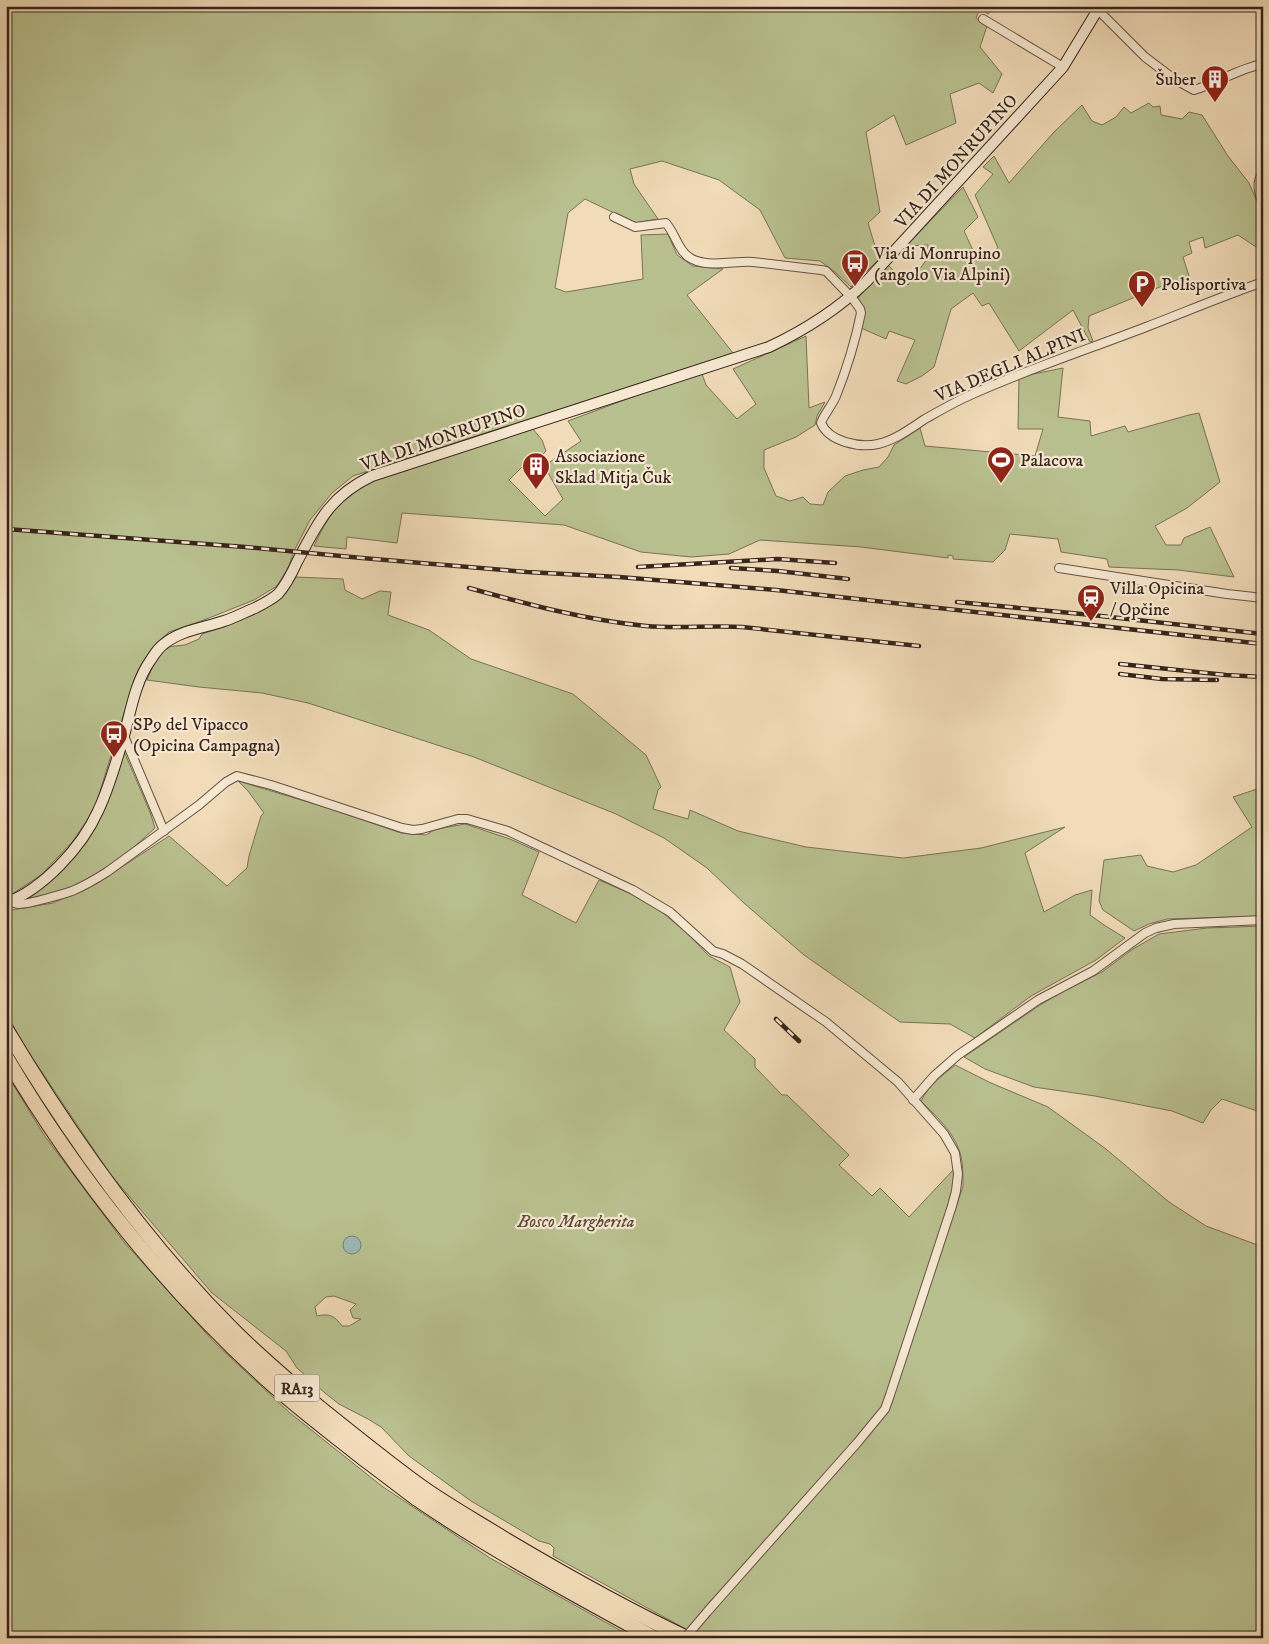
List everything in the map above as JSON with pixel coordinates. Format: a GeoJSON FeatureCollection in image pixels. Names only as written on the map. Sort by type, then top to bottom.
{"type":"FeatureCollection","features":[{"type":"Feature","properties":{"kind":"highway","name":"RA13"},"geometry":{"type":"LineString","coordinates":[[6,1030],[59,1114],[106,1182],[185,1278],[233,1330],[284,1377],[353,1435],[424,1489],[555,1569],[686,1638]]}},
{"type":"Feature","properties":{"kind":"highway","name":"RA13"},"geometry":{"type":"LineString","coordinates":[[6,1057],[55,1134],[97,1193],[176,1289],[274,1387],[415,1498],[482,1542],[654,1638]]}},
{"type":"Feature","properties":{"kind":"main road","name":"VIA DI MONRUPINO"},"geometry":{"type":"LineString","coordinates":[[9,902],[32,889],[46,878],[71,853],[89,829],[99,810],[124,736],[140,680],[161,645],[174,637],[225,621],[267,602],[278,594],[287,581],[312,533],[336,500],[354,486],[382,473],[769,347],[799,333],[851,297],[883,265],[1063,67],[1099,8]]}},
{"type":"Feature","properties":{"kind":"street"},"geometry":{"type":"LineString","coordinates":[[1099,8],[1145,57],[1174,79],[1194,90],[1263,64]]}},
{"type":"Feature","properties":{"kind":"street"},"geometry":{"type":"LineString","coordinates":[[983,19],[1063,67]]}},
{"type":"Feature","properties":{"kind":"street"},"geometry":{"type":"LineString","coordinates":[[1263,172],[1258,182],[1263,203]]}},
{"type":"Feature","properties":{"kind":"street"},"geometry":{"type":"LineString","coordinates":[[614,217],[635,227],[666,223],[673,232],[682,252],[701,263],[728,264],[744,261],[826,271],[851,297]]}},
{"type":"Feature","properties":{"kind":"street","name":"VIA DEGLI ALPINI"},"geometry":{"type":"LineString","coordinates":[[851,297],[860,309],[858,328],[836,395],[822,419],[822,423],[832,437],[851,443],[875,445],[888,441],[933,414],[977,392],[1146,327],[1210,300],[1263,282]]}},
{"type":"Feature","properties":{"kind":"street"},"geometry":{"type":"LineString","coordinates":[[1060,568],[1263,598]]}},
{"type":"Feature","properties":{"kind":"street"},"geometry":{"type":"LineString","coordinates":[[124,736],[164,831]]}},
{"type":"Feature","properties":{"kind":"street"},"geometry":{"type":"LineString","coordinates":[[9,902],[21,904],[71,891],[107,872],[199,805],[226,782],[238,776],[402,828],[422,829],[458,819],[467,819],[508,831],[634,890],[670,912],[713,951],[742,964],[826,1022],[892,1077],[948,1139],[955,1153],[958,1174],[952,1206],[885,1409],[686,1638]]}},
{"type":"Feature","properties":{"kind":"street"},"geometry":{"type":"LineString","coordinates":[[913,1100],[934,1076],[958,1055],[1038,1000],[1093,971],[1145,933],[1156,928],[1174,924],[1263,920]]}},
{"type":"Feature","properties":{"kind":"green space"},"geometry":{"type":"Polygon","coordinates":[[[6,6],[992,6],[988,14],[980,8],[976,18],[987,26],[980,47],[1002,74],[993,93],[979,83],[950,94],[956,123],[906,145],[894,115],[866,132],[880,212],[868,223],[879,259],[851,287],[820,261],[785,258],[760,210],[719,180],[662,161],[630,169],[634,184],[658,219],[635,223],[585,199],[568,213],[555,288],[566,292],[643,279],[641,235],[668,234],[677,255],[693,266],[723,269],[687,295],[733,353],[353,476],[332,493],[310,520],[294,551],[289,566],[277,586],[254,600],[169,632],[152,648],[135,677],[95,808],[73,841],[41,875],[6,898],[6,6]]]}},
{"type":"Feature","properties":{"kind":"green space"},"geometry":{"type":"Polygon","coordinates":[[[1149,103],[1153,107],[1160,106],[1161,115],[1182,119],[1189,112],[1202,115],[1228,156],[1249,183],[1263,215],[1263,245],[1256,247],[1238,235],[1205,248],[1203,237],[1189,242],[1192,253],[1183,257],[1193,289],[1184,282],[1177,280],[1089,316],[1088,328],[1093,341],[1090,342],[1073,310],[1019,351],[989,303],[982,306],[973,293],[951,309],[934,367],[906,384],[897,381],[915,340],[889,331],[886,339],[861,328],[864,309],[858,298],[888,265],[908,285],[927,259],[928,245],[906,246],[963,187],[978,217],[964,231],[978,261],[998,248],[975,195],[993,174],[983,167],[994,156],[1009,183],[1054,132],[1082,105],[1092,121],[1102,125],[1116,117],[1124,107],[1131,113],[1149,103]]]}},
{"type":"Feature","properties":{"kind":"green space"},"geometry":{"type":"Polygon","coordinates":[[[806,336],[809,408],[825,402],[817,416],[815,425],[796,437],[764,450],[764,468],[776,496],[790,501],[803,497],[810,504],[823,505],[828,492],[845,476],[879,467],[888,457],[894,445],[920,428],[925,446],[1035,456],[1043,429],[1018,429],[1019,377],[1063,368],[1058,417],[1090,421],[1091,436],[1125,426],[1128,432],[1199,413],[1220,482],[1187,508],[1155,526],[1166,545],[1181,545],[1184,538],[1210,527],[1234,577],[1178,570],[1109,567],[1107,559],[1061,552],[1058,539],[1010,534],[1005,550],[993,562],[953,559],[953,556],[948,555],[948,558],[861,547],[760,540],[729,554],[691,557],[641,552],[564,525],[402,513],[397,543],[347,537],[346,549],[314,546],[325,525],[344,500],[370,482],[533,429],[542,440],[546,451],[531,467],[524,465],[509,480],[545,516],[563,499],[544,466],[581,441],[568,421],[659,387],[702,374],[706,385],[737,419],[756,404],[733,369],[806,336]]]}},
{"type":"Feature","properties":{"kind":"green space"},"geometry":{"type":"Polygon","coordinates":[[[296,577],[343,579],[345,590],[362,599],[380,591],[391,592],[388,615],[429,630],[471,659],[573,694],[646,755],[661,787],[658,790],[653,809],[688,819],[690,810],[738,831],[806,847],[903,858],[981,848],[1065,827],[1025,853],[1044,912],[1075,895],[1092,890],[1090,915],[1125,938],[1096,960],[1031,996],[975,1038],[950,1024],[900,1022],[804,955],[707,868],[664,838],[616,814],[474,757],[308,703],[262,693],[147,680],[155,661],[165,647],[185,645],[199,639],[202,634],[261,611],[277,601],[296,577]]]}},
{"type":"Feature","properties":{"kind":"green space"},"geometry":{"type":"Polygon","coordinates":[[[123,749],[155,828],[106,870],[71,889],[21,900],[75,852],[123,749]]]}},
{"type":"Feature","properties":{"kind":"green space","name":"Bosco Margherita"},"geometry":{"type":"Polygon","coordinates":[[[238,781],[328,808],[401,833],[426,835],[434,830],[465,824],[510,839],[539,852],[522,895],[576,923],[599,880],[629,893],[658,909],[686,932],[709,956],[730,967],[740,1002],[724,1030],[755,1059],[755,1067],[782,1095],[787,1095],[849,1155],[839,1165],[872,1196],[880,1188],[909,1217],[954,1169],[953,1187],[935,1249],[882,1406],[849,1447],[704,1608],[710,1614],[854,1453],[889,1410],[963,1186],[962,1162],[957,1144],[947,1128],[921,1101],[932,1085],[955,1065],[991,1083],[1048,1107],[1106,1149],[1169,1202],[1206,1226],[1263,1247],[1263,1638],[702,1638],[553,1556],[554,1548],[550,1544],[539,1541],[471,1501],[409,1456],[381,1427],[339,1404],[325,1393],[297,1368],[286,1351],[212,1293],[110,1174],[25,1047],[6,1013],[6,911],[53,903],[96,884],[169,836],[227,886],[247,868],[261,816],[264,813],[238,781]],[[334,1296],[326,1297],[315,1307],[317,1316],[331,1316],[342,1326],[349,1326],[361,1319],[353,1318],[350,1310],[356,1304],[334,1296]]]}},
{"type":"Feature","properties":{"kind":"green space"},"geometry":{"type":"Polygon","coordinates":[[[1263,787],[1263,916],[1167,919],[1134,931],[1103,910],[1099,901],[1104,860],[1141,855],[1147,866],[1173,872],[1196,865],[1252,827],[1233,797],[1263,787]]]}},
{"type":"Feature","properties":{"kind":"green space"},"geometry":{"type":"Polygon","coordinates":[[[1263,926],[1263,1113],[1222,1099],[1211,1110],[1203,1123],[1172,1111],[1095,1096],[1034,1087],[985,1069],[964,1057],[1040,1005],[1102,972],[1133,949],[1159,934],[1207,928],[1263,926]]]}},
{"type":"Feature","properties":{"kind":"green space"},"geometry":{"type":"Polygon","coordinates":[[[6,1073],[44,1135],[124,1242],[214,1342],[290,1413],[383,1487],[490,1558],[634,1638],[6,1638],[6,1073]]]}},
{"type":"Feature","properties":{"kind":"water"},"geometry":{"type":"Polygon","coordinates":[[[348,1236],[356,1236],[361,1241],[359,1252],[348,1254],[343,1249],[343,1241],[348,1236]]]}},
{"type":"Feature","properties":{"kind":"railway"},"geometry":{"type":"LineString","coordinates":[[6,529],[245,547],[527,572],[619,577],[776,590],[1263,644]]}},
{"type":"Feature","properties":{"kind":"railway"},"geometry":{"type":"LineString","coordinates":[[638,567],[778,559],[835,563]]}},
{"type":"Feature","properties":{"kind":"railway"},"geometry":{"type":"LineString","coordinates":[[731,568],[848,579]]}},
{"type":"Feature","properties":{"kind":"railway"},"geometry":{"type":"LineString","coordinates":[[469,588],[556,611],[646,626],[742,627],[919,646]]}},
{"type":"Feature","properties":{"kind":"railway"},"geometry":{"type":"LineString","coordinates":[[957,602],[1263,634]]}},
{"type":"Feature","properties":{"kind":"railway"},"geometry":{"type":"LineString","coordinates":[[1120,664],[1263,677]]}},
{"type":"Feature","properties":{"kind":"railway"},"geometry":{"type":"LineString","coordinates":[[1120,674],[1162,679],[1217,680]]}},
{"type":"Feature","properties":{"kind":"railway"},"geometry":{"type":"LineString","coordinates":[[776,1019],[799,1041]]}},
{"type":"Feature","properties":{"kind":"place","name":"Šuber"},"geometry":{"type":"Point","coordinates":[1215,103]}},
{"type":"Feature","properties":{"kind":"place","name":"Via di Monrupino (angolo Via Alpini)"},"geometry":{"type":"Point","coordinates":[855,287]}},
{"type":"Feature","properties":{"kind":"place","name":"Polisportiva"},"geometry":{"type":"Point","coordinates":[1142,308]}},
{"type":"Feature","properties":{"kind":"place","name":"Palacova"},"geometry":{"type":"Point","coordinates":[1001,484]}},
{"type":"Feature","properties":{"kind":"place","name":"Associazione Sklad Mitja Čuk"},"geometry":{"type":"Point","coordinates":[536,490]}},
{"type":"Feature","properties":{"kind":"place","name":"Villa Opicina / Opčine"},"geometry":{"type":"Point","coordinates":[1091,622]}},
{"type":"Feature","properties":{"kind":"place","name":"SP9 del Vipacco (Opicina Campagna)"},"geometry":{"type":"Point","coordinates":[114,758]}}]}
